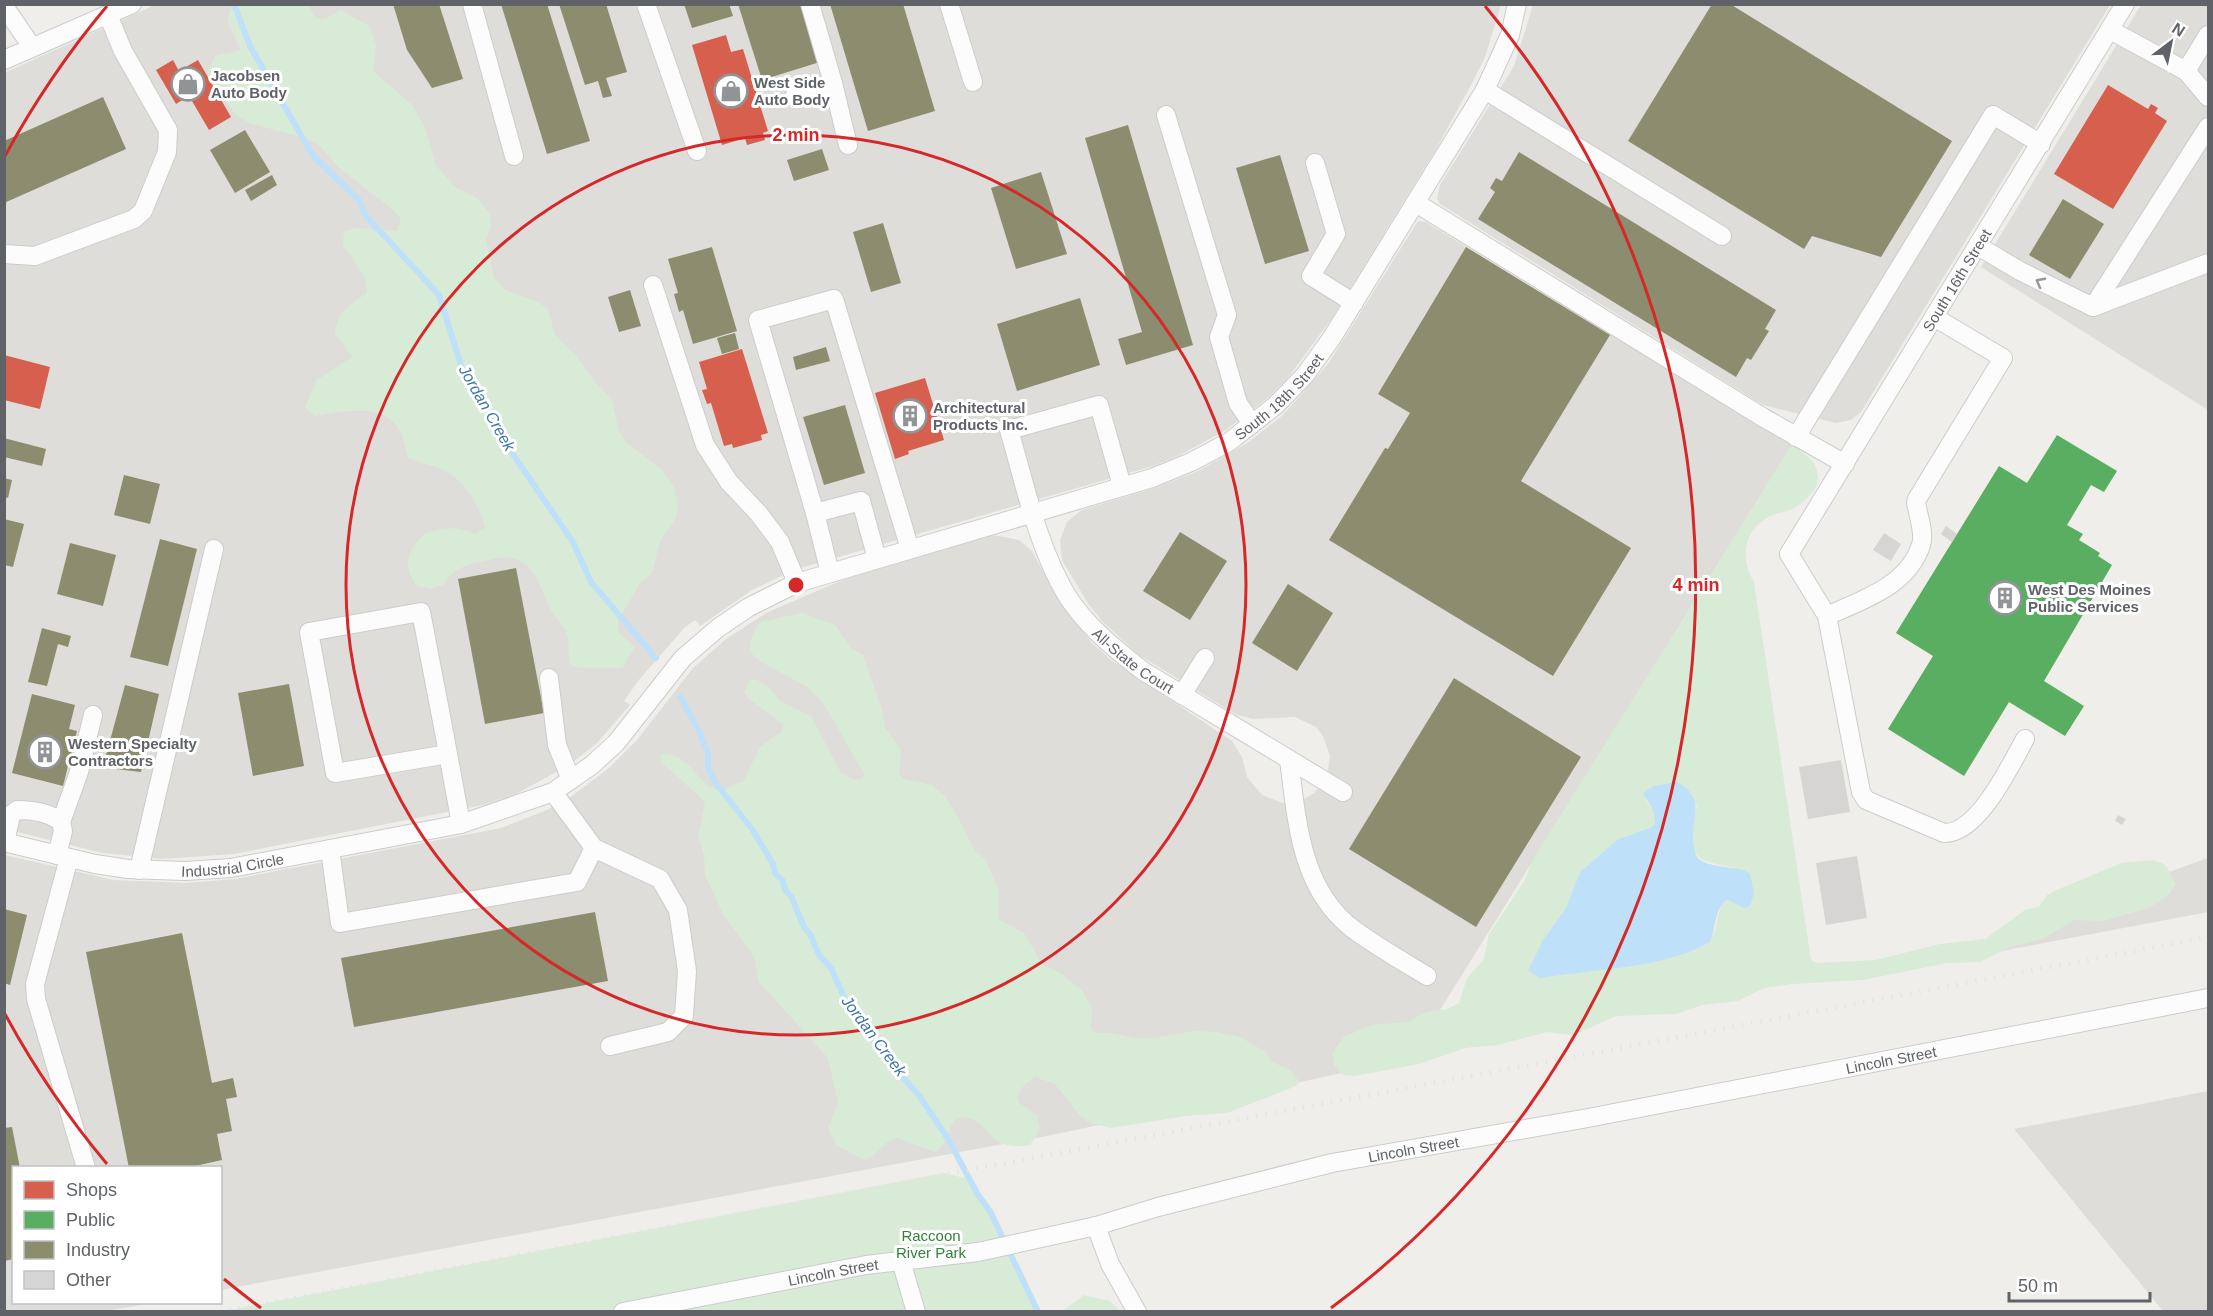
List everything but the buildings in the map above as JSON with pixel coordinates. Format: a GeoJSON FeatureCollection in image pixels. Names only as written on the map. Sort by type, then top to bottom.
{"type":"FeatureCollection","features":[{"type":"Feature","properties":{"kind":"street"},"geometry":{"type":"LineString","coordinates":[[4,60],[132,4]]}},
{"type":"Feature","properties":{"kind":"street"},"geometry":{"type":"LineString","coordinates":[[472,4],[514,156]]}},
{"type":"Feature","properties":{"kind":"street"},"geometry":{"type":"LineString","coordinates":[[646,4],[697,151]]}},
{"type":"Feature","properties":{"kind":"street"},"geometry":{"type":"LineString","coordinates":[[810,4],[848,145]]}},
{"type":"Feature","properties":{"kind":"street"},"geometry":{"type":"LineString","coordinates":[[949,4],[973,81]]}},
{"type":"Feature","properties":{"kind":"street","name":"South 18th Street"},"geometry":{"type":"LineString","coordinates":[[571,780],[616,743],[683,658],[701,641],[749,607],[797,583],[1122,486],[1191,462],[1229,442],[1252,424],[1305,375],[1354,303],[1485,90],[1510,35],[1517,4]]}},
{"type":"Feature","properties":{"kind":"street","name":"South 16th Street"},"geometry":{"type":"LineString","coordinates":[[1827,616],[1789,554],[2125,4]]}},
{"type":"Feature","properties":{"kind":"street"},"geometry":{"type":"LineString","coordinates":[[4,6],[32,47]]}},
{"type":"Feature","properties":{"kind":"street"},"geometry":{"type":"LineString","coordinates":[[4,254],[35,256],[135,219],[143,211],[167,152],[168,130],[123,51],[108,15]]}},
{"type":"Feature","properties":{"kind":"street"},"geometry":{"type":"LineString","coordinates":[[2110,30],[2187,71],[2208,97]]}},
{"type":"Feature","properties":{"kind":"street"},"geometry":{"type":"LineString","coordinates":[[2187,71],[2208,35]]}},
{"type":"Feature","properties":{"kind":"street"},"geometry":{"type":"LineString","coordinates":[[794,97],[833,83]]}},
{"type":"Feature","properties":{"kind":"street"},"geometry":{"type":"LineString","coordinates":[[1485,90],[1722,236]]}},
{"type":"Feature","properties":{"kind":"street"},"geometry":{"type":"LineString","coordinates":[[1166,115],[1227,315],[1219,337],[1238,403],[1252,424]]}},
{"type":"Feature","properties":{"kind":"street"},"geometry":{"type":"LineString","coordinates":[[1796,436],[1993,115],[2041,144]]}},
{"type":"Feature","properties":{"kind":"street"},"geometry":{"type":"LineString","coordinates":[[2093,307],[2208,128]]}},
{"type":"Feature","properties":{"kind":"street"},"geometry":{"type":"LineString","coordinates":[[1315,163],[1336,234],[1311,276],[1354,303]]}},
{"type":"Feature","properties":{"kind":"street"},"geometry":{"type":"LineString","coordinates":[[1416,203],[1845,464]]}},
{"type":"Feature","properties":{"kind":"street"},"geometry":{"type":"LineString","coordinates":[[1978,246],[2058,292],[2093,307],[2208,263]]}},
{"type":"Feature","properties":{"kind":"street"},"geometry":{"type":"LineString","coordinates":[[653,285],[705,445],[729,482],[759,514],[780,542],[797,583]]}},
{"type":"Feature","properties":{"kind":"street"},"geometry":{"type":"LineString","coordinates":[[830,573],[758,320],[834,299],[910,549]]}},
{"type":"Feature","properties":{"kind":"street"},"geometry":{"type":"LineString","coordinates":[[1934,317],[2003,358],[1917,498],[1922,542],[1905,573],[1890,586],[1827,616],[1861,792],[1866,800],[1944,833],[1953,833],[1987,805],[2025,739]]}},
{"type":"Feature","properties":{"kind":"street","name":"All-State Court"},"geometry":{"type":"LineString","coordinates":[[1122,486],[1099,405],[1009,430],[1034,512],[1059,578],[1067,595],[1089,623],[1129,660],[1182,695],[1343,792]]}},
{"type":"Feature","properties":{"kind":"street"},"geometry":{"type":"LineString","coordinates":[[814,513],[861,501],[876,559]]}},
{"type":"Feature","properties":{"kind":"street"},"geometry":{"type":"LineString","coordinates":[[139,870],[214,549]]}},
{"type":"Feature","properties":{"kind":"street"},"geometry":{"type":"LineString","coordinates":[[448,754],[335,773],[309,632],[421,612],[448,754],[461,824]]}},
{"type":"Feature","properties":{"kind":"street"},"geometry":{"type":"LineString","coordinates":[[1182,695],[1205,658]]}},
{"type":"Feature","properties":{"kind":"street"},"geometry":{"type":"LineString","coordinates":[[549,678],[557,745],[571,780]]}},
{"type":"Feature","properties":{"kind":"street"},"geometry":{"type":"LineString","coordinates":[[86,1166],[36,999],[35,984],[63,857],[61,822],[79,772],[93,715]]}},
{"type":"Feature","properties":{"kind":"street"},"geometry":{"type":"LineString","coordinates":[[1289,760],[1298,827],[1312,881],[1351,927],[1427,976]]}},
{"type":"Feature","properties":{"kind":"street","name":"Industrial Circle"},"geometry":{"type":"LineString","coordinates":[[5,842],[63,857],[139,870],[231,867],[461,824],[553,792],[571,780]]}},
{"type":"Feature","properties":{"kind":"street"},"geometry":{"type":"LineString","coordinates":[[553,792],[594,848],[660,879],[678,910],[687,970],[684,1016],[668,1032],[610,1046]]}},
{"type":"Feature","properties":{"kind":"street"},"geometry":{"type":"LineString","coordinates":[[5,842],[10,815],[17,810],[40,812],[54,816],[61,822]]}},
{"type":"Feature","properties":{"kind":"street"},"geometry":{"type":"LineString","coordinates":[[330,849],[340,923],[577,882],[594,848]]}},
{"type":"Feature","properties":{"kind":"street","name":"Lincoln Street"},"geometry":{"type":"LineString","coordinates":[[623,1311],[866,1265],[978,1252],[1096,1226],[1158,1207],[1332,1163],[1588,1118],[2208,998]]}},
{"type":"Feature","properties":{"kind":"street"},"geometry":{"type":"LineString","coordinates":[[1096,1226],[1110,1264],[1137,1311]]}},
{"type":"Feature","properties":{"kind":"street"},"geometry":{"type":"LineString","coordinates":[[901,1261],[916,1311]]}},
{"type":"Feature","properties":{"kind":"shaded area"},"geometry":{"type":"Polygon","coordinates":[[[157,4],[1501,5],[1485,57],[1472,83],[1435,151],[1332,318],[1287,379],[1269,397],[1226,430],[1178,456],[1153,466],[797,569],[752,590],[700,626],[695,620],[684,628],[638,681],[624,701],[630,705],[596,744],[569,765],[516,794],[483,805],[234,854],[162,859],[103,853],[5,829],[4,73],[157,4]]]}},
{"type":"Feature","properties":{"kind":"shaded area"},"geometry":{"type":"Polygon","coordinates":[[[1533,5],[2110,5],[1861,412],[1851,420],[1836,423],[1763,405],[1440,204],[1437,198],[1440,185],[1514,66],[1533,5]]]}},
{"type":"Feature","properties":{"kind":"shaded area"},"geometry":{"type":"Polygon","coordinates":[[[2141,5],[2208,5],[2208,410],[1981,267],[2141,5]]]}},
{"type":"Feature","properties":{"kind":"shaded area"},"geometry":{"type":"Polygon","coordinates":[[[1418,221],[1426,222],[1792,445],[1412,1055],[1342,1073],[1052,1135],[222,1290],[222,1166],[12,1166],[12,1304],[148,1304],[105,1311],[5,1312],[5,855],[113,880],[186,883],[235,879],[501,828],[549,809],[572,796],[609,768],[637,740],[693,668],[726,639],[768,612],[845,579],[993,535],[1019,540],[1032,551],[1060,603],[1092,643],[1111,660],[1232,741],[1242,757],[1247,777],[1262,795],[1283,803],[1304,799],[1314,793],[1327,777],[1330,756],[1323,736],[1316,727],[1295,717],[1253,719],[1235,714],[1139,655],[1102,621],[1087,602],[1062,560],[1060,540],[1067,522],[1082,510],[1157,487],[1196,472],[1246,444],[1283,415],[1328,364],[1418,221]]]}},
{"type":"Feature","properties":{"kind":"shaded area"},"geometry":{"type":"Polygon","coordinates":[[[2208,858],[2208,912],[1986,954],[1999,933],[2208,858]]]}},
{"type":"Feature","properties":{"kind":"shaded area"},"geometry":{"type":"Polygon","coordinates":[[[2208,1091],[2208,1311],[2163,1311],[2014,1129],[2208,1091]]]}},
{"type":"Feature","properties":{"kind":"green space"},"geometry":{"type":"Polygon","coordinates":[[[232,5],[309,5],[318,18],[326,18],[341,10],[369,26],[376,45],[373,71],[412,105],[425,127],[436,166],[455,187],[477,198],[490,214],[491,227],[486,239],[494,278],[507,291],[538,302],[548,309],[555,335],[578,358],[593,380],[612,400],[619,431],[626,442],[662,470],[674,487],[678,506],[675,520],[660,541],[652,573],[641,582],[618,620],[619,633],[635,647],[622,668],[589,668],[570,665],[568,638],[565,630],[551,610],[534,574],[516,559],[509,557],[477,562],[456,571],[443,585],[430,589],[416,585],[409,570],[408,558],[424,534],[450,528],[475,534],[485,528],[472,497],[449,473],[408,458],[400,431],[384,416],[374,412],[350,411],[315,416],[305,407],[317,380],[352,357],[335,334],[336,326],[345,310],[367,293],[365,278],[343,245],[344,231],[357,228],[397,231],[401,219],[392,209],[337,166],[320,146],[308,139],[249,123],[235,114],[207,73],[215,56],[241,50],[227,21],[232,5]]]}},
{"type":"Feature","properties":{"kind":"green space"},"geometry":{"type":"Polygon","coordinates":[[[1792,445],[1802,451],[1815,465],[1818,481],[1815,489],[1809,497],[1795,507],[1773,515],[1760,523],[1749,537],[1746,555],[1754,582],[1811,960],[1817,963],[1875,960],[1940,944],[1985,939],[2025,910],[2039,907],[2047,895],[2121,863],[2153,860],[2162,863],[2167,867],[2176,885],[2168,895],[2149,908],[2103,921],[2074,920],[2043,939],[2010,947],[1980,962],[1947,963],[1863,980],[1764,988],[1738,1001],[1702,1005],[1676,1014],[1616,1016],[1573,1035],[1547,1032],[1498,1045],[1465,1048],[1419,1064],[1355,1076],[1343,1075],[1334,1065],[1332,1053],[1344,1037],[1371,1025],[1408,1022],[1426,1012],[1447,1009],[1459,1003],[1467,978],[1484,959],[1489,934],[1525,880],[1532,861],[1792,445]],[[1645,799],[1653,810],[1655,823],[1650,828],[1618,839],[1580,872],[1566,908],[1543,940],[1569,960],[1586,969],[1595,970],[1648,962],[1686,952],[1708,943],[1713,935],[1722,904],[1727,900],[1744,908],[1744,870],[1713,863],[1697,855],[1693,848],[1692,838],[1697,805],[1645,799]]]}},
{"type":"Feature","properties":{"kind":"green space"},"geometry":{"type":"Polygon","coordinates":[[[802,613],[835,625],[851,648],[863,655],[882,710],[885,728],[901,750],[899,774],[903,779],[932,785],[944,795],[975,851],[986,860],[999,892],[998,919],[1024,933],[1042,964],[1060,973],[1082,990],[1092,1008],[1091,1029],[1095,1033],[1110,1033],[1143,1039],[1195,1031],[1217,1032],[1240,1037],[1264,1051],[1272,1062],[1290,1070],[1299,1081],[1296,1086],[1227,1113],[1186,1116],[1111,1128],[1091,1123],[1080,1116],[1055,1084],[1035,1077],[1024,1085],[1017,1096],[1019,1103],[1037,1115],[1040,1129],[1030,1145],[1004,1144],[996,1140],[979,1123],[960,1117],[952,1124],[944,1144],[935,1152],[897,1138],[892,1139],[864,1160],[836,1145],[828,1127],[838,1104],[828,1058],[759,982],[754,957],[723,914],[705,875],[704,855],[698,836],[705,804],[660,761],[661,754],[672,755],[680,759],[713,788],[724,790],[743,782],[760,747],[782,731],[783,725],[748,698],[744,692],[749,681],[755,679],[768,686],[780,701],[811,716],[841,773],[855,780],[862,779],[865,774],[821,701],[806,687],[762,662],[751,652],[751,640],[761,622],[802,613]]]}},
{"type":"Feature","properties":{"kind":"green space","name":"Raccoon River Park"},"geometry":{"type":"Polygon","coordinates":[[[944,1173],[969,1179],[991,1213],[1038,1311],[220,1312],[944,1173]]]}},
{"type":"Feature","properties":{"kind":"green space"},"geometry":{"type":"Polygon","coordinates":[[[1084,1295],[1110,1301],[1119,1311],[1063,1311],[1084,1295]]]}},
{"type":"Feature","properties":{"kind":"water"},"geometry":{"type":"Polygon","coordinates":[[[1677,782],[1687,789],[1695,803],[1693,837],[1697,856],[1703,862],[1744,870],[1750,874],[1754,893],[1750,906],[1744,908],[1727,900],[1717,914],[1710,942],[1671,958],[1627,967],[1540,978],[1528,971],[1543,940],[1566,908],[1580,872],[1618,839],[1650,828],[1655,823],[1653,810],[1643,793],[1654,786],[1677,782]]]}},
{"type":"Feature","properties":{"kind":"waterway","name":"Jordan Creek"},"geometry":{"type":"LineString","coordinates":[[234,4],[250,46],[313,156],[359,200],[365,215],[439,295],[464,375],[471,380],[479,400],[500,426],[514,456],[573,542],[591,582],[656,658]]}},
{"type":"Feature","properties":{"kind":"waterway","name":"Jordan Creek"},"geometry":{"type":"LineString","coordinates":[[680,697],[698,729],[708,754],[708,766],[714,781],[752,829],[773,864],[775,873],[783,881],[785,890],[791,896],[819,955],[831,968],[847,1004],[852,1007],[859,1021],[896,1070],[918,1094],[948,1139],[977,1193],[991,1213],[1038,1312]]}},
{"type":"Feature","properties":{"kind":"railway"},"geometry":{"type":"LineString","coordinates":[[220,1312],[2208,937]]}},
{"type":"Feature","properties":{"kind":"place","name":"Jacobsen Auto Body"},"geometry":{"type":"Point","coordinates":[188,84]}},
{"type":"Feature","properties":{"kind":"place","name":"West Side Auto Body"},"geometry":{"type":"Point","coordinates":[731,91]}},
{"type":"Feature","properties":{"kind":"place","name":"Architectural Products Inc."},"geometry":{"type":"Point","coordinates":[910,416]}},
{"type":"Feature","properties":{"kind":"place","name":"West Des Moines Public Services"},"geometry":{"type":"Point","coordinates":[2005,598]}},
{"type":"Feature","properties":{"kind":"place","name":"Western Specialty Contractors"},"geometry":{"type":"Point","coordinates":[45,752]}}]}
